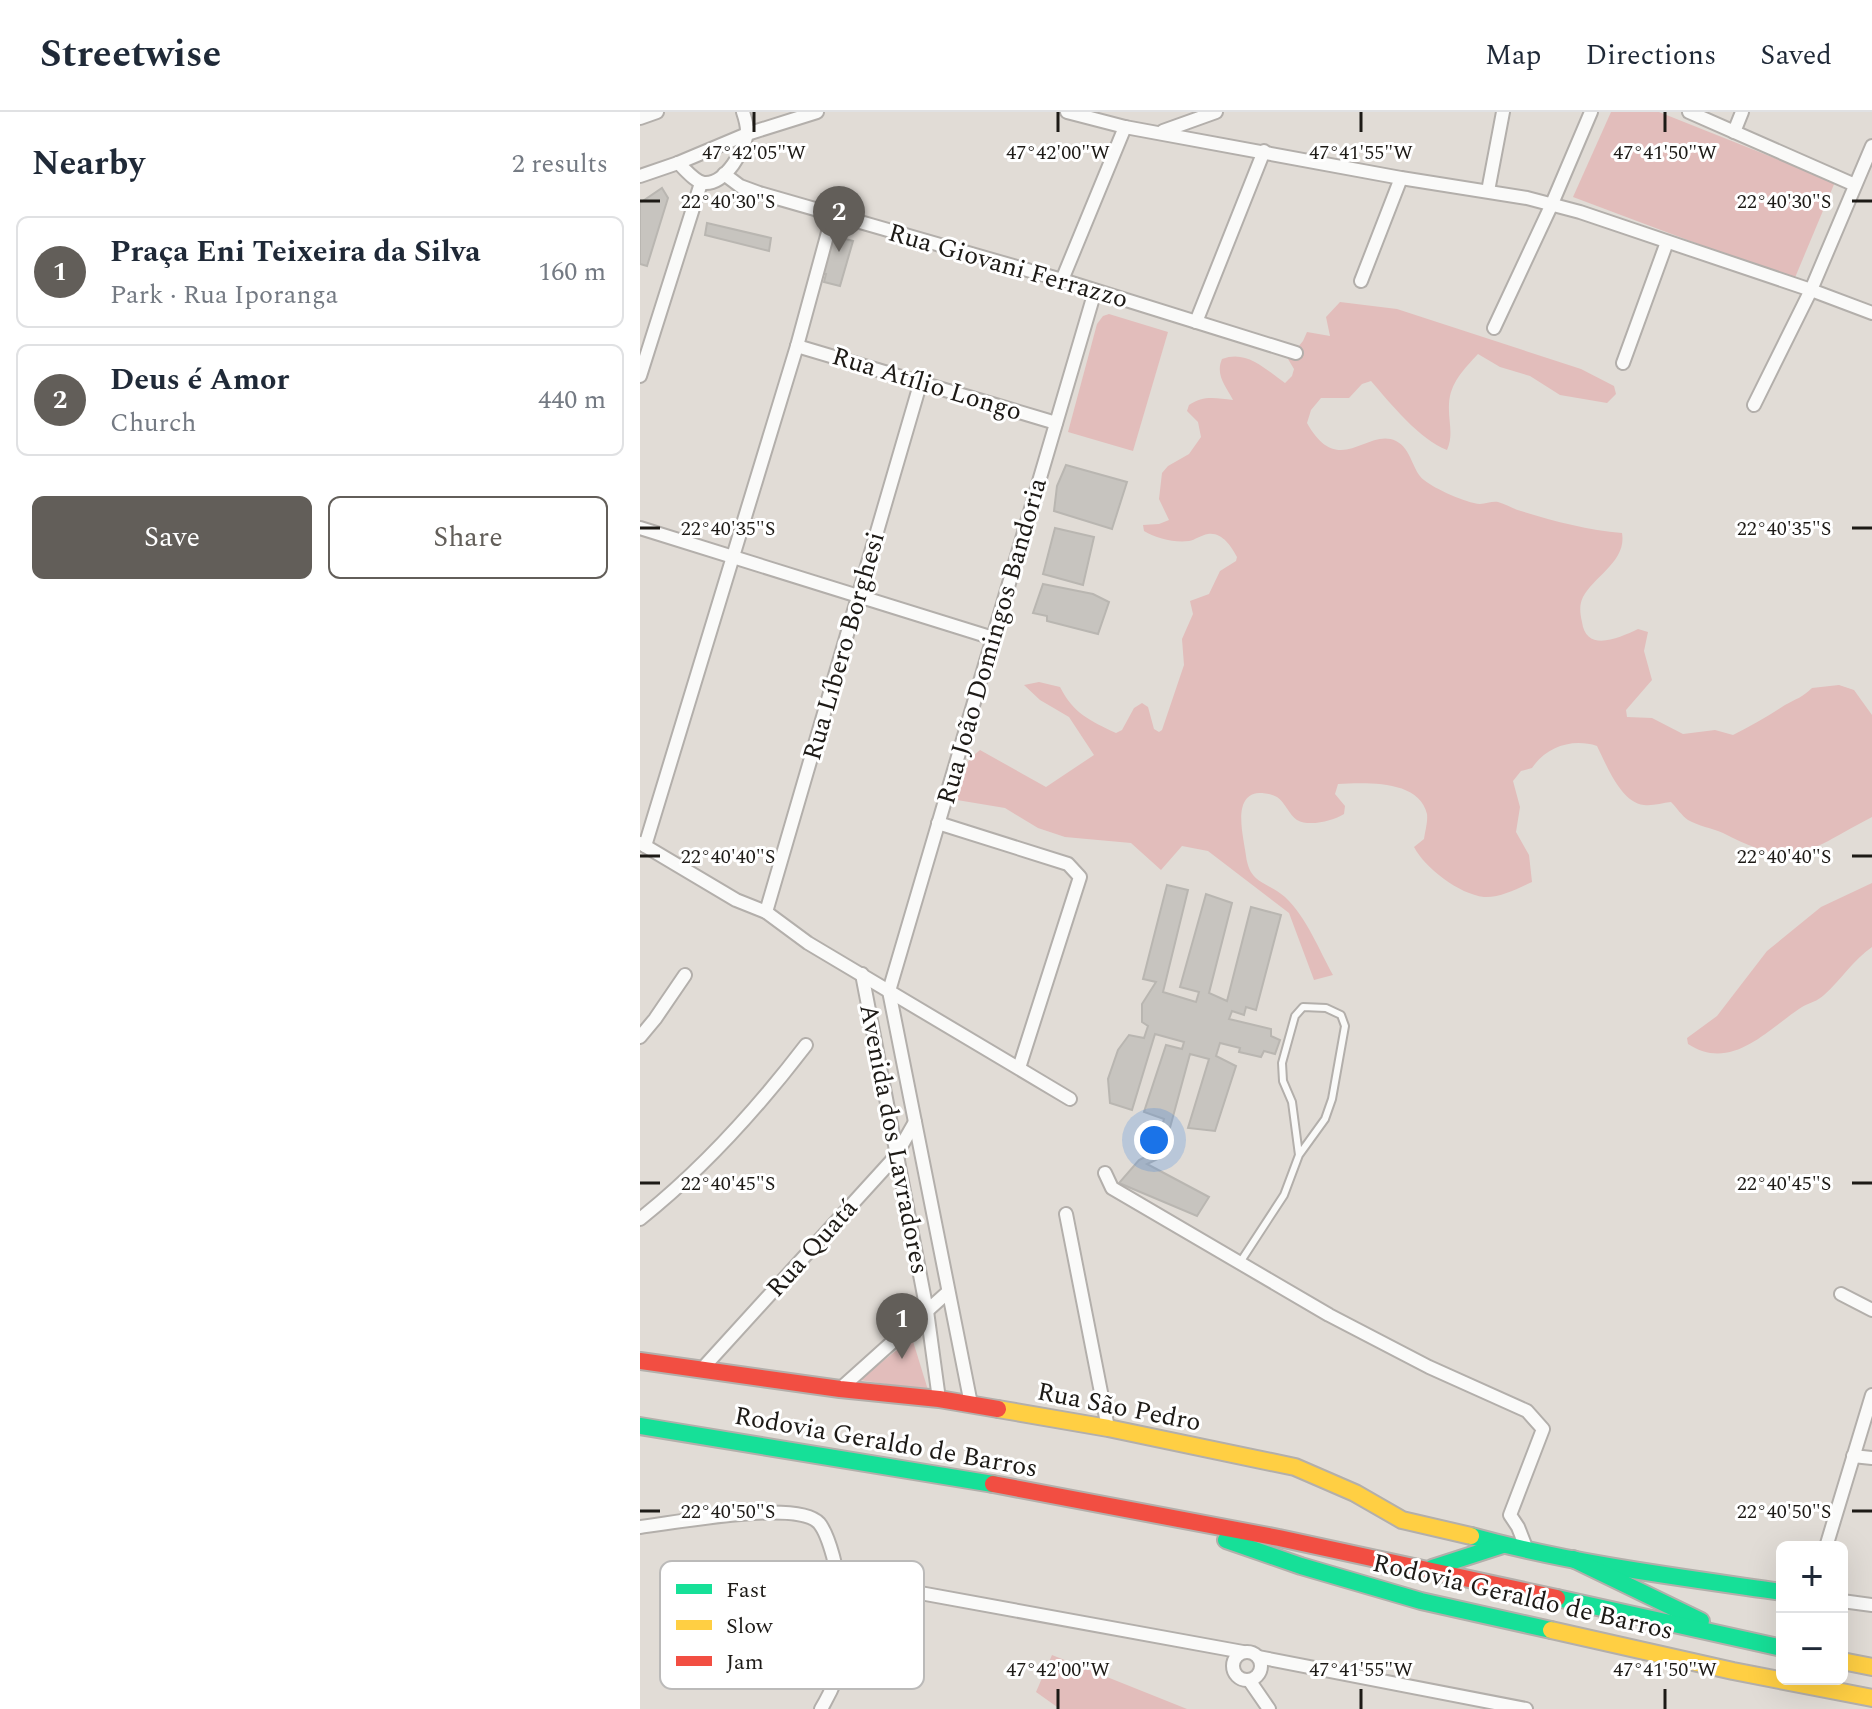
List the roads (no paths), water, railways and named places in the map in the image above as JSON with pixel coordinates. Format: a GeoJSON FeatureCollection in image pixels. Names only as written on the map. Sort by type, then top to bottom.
{"type":"FeatureCollection","features":[{"type":"Feature","properties":{"kind":"main road","name":"Rua São Pedro"},"geometry":{"type":"LineString","coordinates":[[640,1361],[971,1404],[1108,1428],[1295,1467],[1355,1493],[1402,1520],[1573,1559]]}},
{"type":"Feature","properties":{"kind":"main road","name":"Rodovia Geraldo de Barros"},"geometry":{"type":"LineString","coordinates":[[640,1426],[1170,1516],[1428,1569],[1776,1647]]}},
{"type":"Feature","properties":{"kind":"main road","name":"Rodovia Geraldo de Barros"},"geometry":{"type":"LineString","coordinates":[[1170,1516],[1301,1566],[1421,1601],[1718,1668],[1871,1698]]}},
{"type":"Feature","properties":{"kind":"main road"},"geometry":{"type":"LineString","coordinates":[[1428,1569],[1503,1545]]}},
{"type":"Feature","properties":{"kind":"main road"},"geometry":{"type":"LineString","coordinates":[[1573,1559],[1776,1591]]}},
{"type":"Feature","properties":{"kind":"main road"},"geometry":{"type":"LineString","coordinates":[[1573,1559],[1734,1638]]}},
{"type":"Feature","properties":{"kind":"main road"},"geometry":{"type":"LineString","coordinates":[[1848,1662],[1872,1667]]}},
{"type":"Feature","properties":{"kind":"street"},"geometry":{"type":"LineString","coordinates":[[640,118],[657,112]]}},
{"type":"Feature","properties":{"kind":"street"},"geometry":{"type":"LineString","coordinates":[[678,163],[701,183],[724,174],[740,153],[747,134],[743,112]]}},
{"type":"Feature","properties":{"kind":"street"},"geometry":{"type":"LineString","coordinates":[[780,112],[790,122]]}},
{"type":"Feature","properties":{"kind":"street"},"geometry":{"type":"LineString","coordinates":[[640,176],[747,134],[817,112]]}},
{"type":"Feature","properties":{"kind":"street"},"geometry":{"type":"LineString","coordinates":[[1067,112],[1125,127],[1527,198],[1580,212],[1872,313]]}},
{"type":"Feature","properties":{"kind":"street"},"geometry":{"type":"LineString","coordinates":[[1161,132],[1216,112]]}},
{"type":"Feature","properties":{"kind":"street"},"geometry":{"type":"LineString","coordinates":[[1488,191],[1503,112]]}},
{"type":"Feature","properties":{"kind":"street"},"geometry":{"type":"LineString","coordinates":[[1494,328],[1591,112]]}},
{"type":"Feature","properties":{"kind":"street"},"geometry":{"type":"LineString","coordinates":[[1689,112],[1855,185]]}},
{"type":"Feature","properties":{"kind":"street"},"geometry":{"type":"LineString","coordinates":[[1734,132],[1742,112]]}},
{"type":"Feature","properties":{"kind":"street"},"geometry":{"type":"LineString","coordinates":[[1062,280],[1125,127]]}},
{"type":"Feature","properties":{"kind":"street"},"geometry":{"type":"LineString","coordinates":[[1754,405],[1811,290],[1872,146]]}},
{"type":"Feature","properties":{"kind":"street"},"geometry":{"type":"LineString","coordinates":[[1196,322],[1264,151]]}},
{"type":"Feature","properties":{"kind":"street","name":"Rua Giovani Ferrazzo"},"geometry":{"type":"LineString","coordinates":[[724,174],[740,186],[1062,280],[1296,353]]}},
{"type":"Feature","properties":{"kind":"street"},"geometry":{"type":"LineString","coordinates":[[1361,281],[1401,178]]}},
{"type":"Feature","properties":{"kind":"street"},"geometry":{"type":"LineString","coordinates":[[640,376],[701,183]]}},
{"type":"Feature","properties":{"kind":"street"},"geometry":{"type":"LineString","coordinates":[[833,214],[734,555],[642,844],[736,900],[766,912],[808,943],[1070,1099]]}},
{"type":"Feature","properties":{"kind":"street"},"geometry":{"type":"LineString","coordinates":[[1623,363],[1667,242]]}},
{"type":"Feature","properties":{"kind":"street","name":"Rua João Domingos Bandoria"},"geometry":{"type":"LineString","coordinates":[[889,991],[1095,291]]}},
{"type":"Feature","properties":{"kind":"street","name":"Rua Atílio Longo"},"geometry":{"type":"LineString","coordinates":[[797,346],[1056,423]]}},
{"type":"Feature","properties":{"kind":"street","name":"Rua Líbero Borghesi"},"geometry":{"type":"LineString","coordinates":[[766,912],[921,381]]}},
{"type":"Feature","properties":{"kind":"street"},"geometry":{"type":"LineString","coordinates":[[640,528],[993,638]]}},
{"type":"Feature","properties":{"kind":"street"},"geometry":{"type":"LineString","coordinates":[[938,823],[1068,864],[1080,877],[1019,1068]]}},
{"type":"Feature","properties":{"kind":"street","name":"Avenida dos Lavradores"},"geometry":{"type":"LineString","coordinates":[[862,974],[927,1311],[939,1399]]}},
{"type":"Feature","properties":{"kind":"street"},"geometry":{"type":"LineString","coordinates":[[640,1037],[685,975]]}},
{"type":"Feature","properties":{"kind":"street","name":"Avenida dos Lavradores"},"geometry":{"type":"LineString","coordinates":[[889,991],[971,1404]]}},
{"type":"Feature","properties":{"kind":"street"},"geometry":{"type":"LineString","coordinates":[[640,1219],[699,1170],[806,1045]]}},
{"type":"Feature","properties":{"kind":"street","name":"Rua Quatá"},"geometry":{"type":"LineString","coordinates":[[702,1369],[895,1157],[915,1122]]}},
{"type":"Feature","properties":{"kind":"street"},"geometry":{"type":"LineString","coordinates":[[1105,1173],[1112,1188],[1239,1264],[1429,1367],[1529,1413],[1543,1429],[1510,1515],[1527,1550]]}},
{"type":"Feature","properties":{"kind":"street"},"geometry":{"type":"LineString","coordinates":[[1066,1214],[1108,1428]]}},
{"type":"Feature","properties":{"kind":"street"},"geometry":{"type":"LineString","coordinates":[[840,1389],[948,1292]]}},
{"type":"Feature","properties":{"kind":"street"},"geometry":{"type":"LineString","coordinates":[[1841,1294],[1872,1310]]}},
{"type":"Feature","properties":{"kind":"street"},"geometry":{"type":"LineString","coordinates":[[1828,1541],[1872,1395]]}},
{"type":"Feature","properties":{"kind":"street"},"geometry":{"type":"LineString","coordinates":[[1853,1456],[1872,1458]]}},
{"type":"Feature","properties":{"kind":"street"},"geometry":{"type":"LineString","coordinates":[[640,1527],[782,1511],[806,1515],[817,1521],[825,1532],[833,1561]]}},
{"type":"Feature","properties":{"kind":"street"},"geometry":{"type":"LineString","coordinates":[[924,1594],[1254,1654],[1526,1709]]}},
{"type":"Feature","properties":{"kind":"street"},"geometry":{"type":"LineString","coordinates":[[1848,1602],[1872,1605]]}},
{"type":"Feature","properties":{"kind":"street"},"geometry":{"type":"LineString","coordinates":[[1243,1652],[1236,1657],[1233,1669],[1241,1678],[1249,1680],[1269,1709]]}},
{"type":"Feature","properties":{"kind":"street"},"geometry":{"type":"LineString","coordinates":[[1249,1680],[1260,1669],[1258,1657]]}},
{"type":"Feature","properties":{"kind":"street"},"geometry":{"type":"LineString","coordinates":[[821,1709],[832,1689]]}},
{"type":"Feature","properties":{"kind":"lane"},"geometry":{"type":"LineString","coordinates":[[1239,1264],[1284,1195],[1299,1155],[1325,1119],[1332,1099],[1345,1026],[1341,1015],[1326,1008],[1303,1007],[1295,1016],[1282,1063],[1283,1081],[1292,1102],[1299,1155]]}},
{"type":"Feature","properties":{"kind":"place","name":"Deus é Amor"},"geometry":{"type":"Point","coordinates":[839,252]}},
{"type":"Feature","properties":{"kind":"place","name":"Praça Eni Teixeira da Silva"},"geometry":{"type":"Point","coordinates":[902,1359]}}]}
